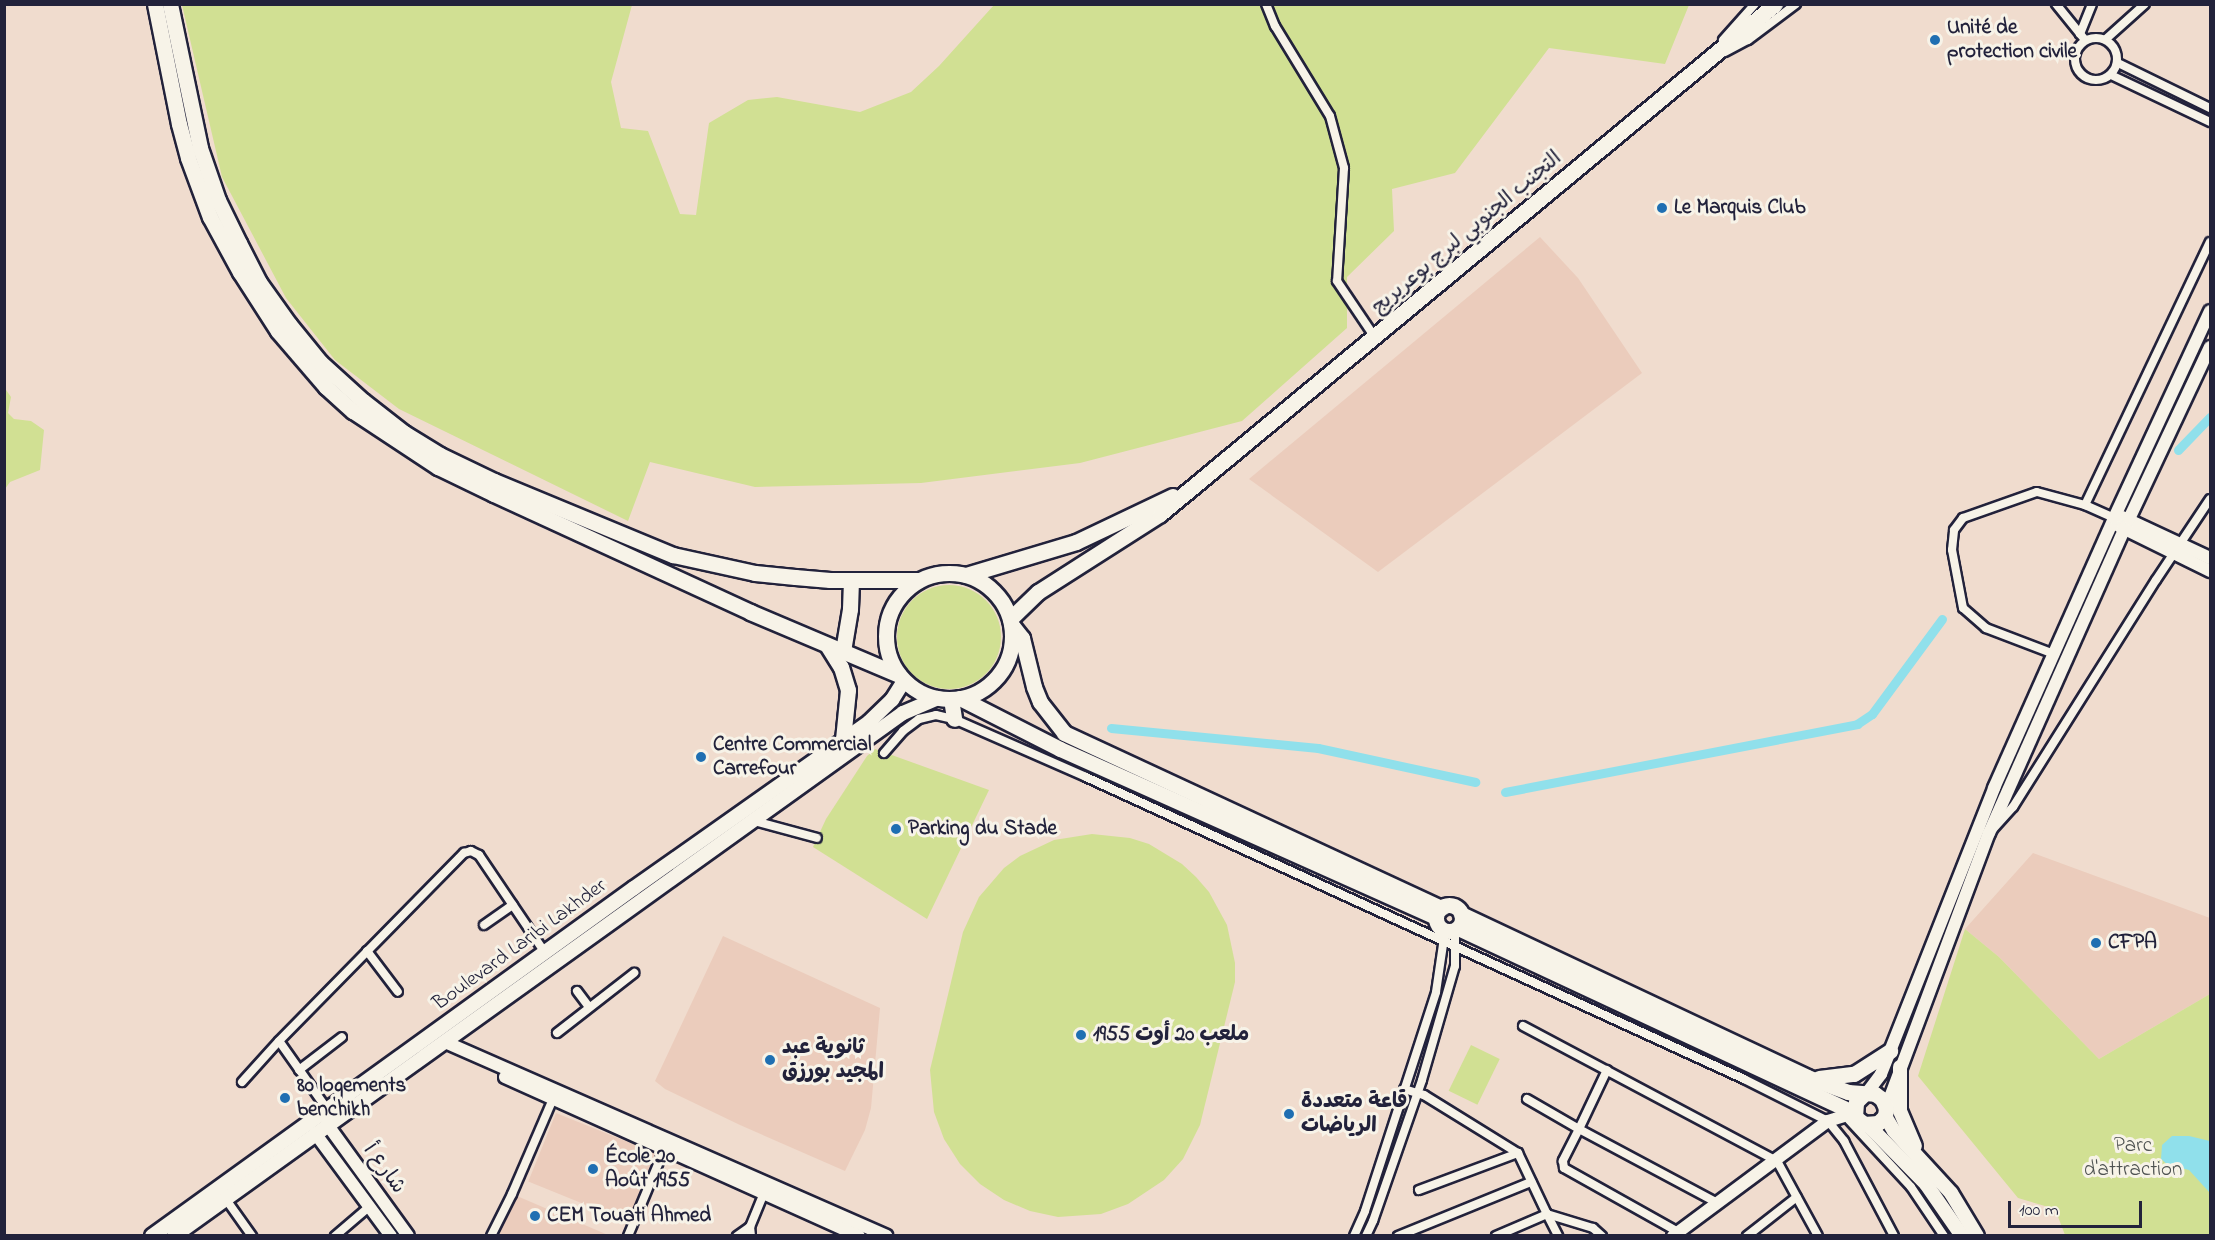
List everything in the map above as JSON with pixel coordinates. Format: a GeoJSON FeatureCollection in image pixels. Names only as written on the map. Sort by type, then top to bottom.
{"type":"FeatureCollection","features":[{"type":"Feature","properties":{"kind":"highway"},"geometry":{"type":"LineString","coordinates":[[155,4],[179,124],[188,158],[210,217],[240,272],[278,331],[326,387],[383,433],[438,467],[750,612],[902,678],[920,692],[950,699],[1438,912],[1453,906],[1452,929]]}},
{"type":"Feature","properties":{"kind":"highway"},"geometry":{"type":"LineString","coordinates":[[170,4],[200,148],[218,200],[259,282],[320,362],[363,401],[404,433],[440,455],[494,481],[673,555],[755,573],[851,581],[919,580],[943,573],[966,575],[990,588],[1003,602],[1022,638],[1040,702],[1064,733],[1438,912]]}},
{"type":"Feature","properties":{"kind":"highway","name":"التجنب الجنوبي لبرج بوعريريج"},"geometry":{"type":"LineString","coordinates":[[1011,621],[1038,592],[1160,514],[1775,4]]}},
{"type":"Feature","properties":{"kind":"highway","name":"التجنب الجنوبي لبرج بوعريريج"},"geometry":{"type":"LineString","coordinates":[[966,575],[1076,542],[1184,492]]}},
{"type":"Feature","properties":{"kind":"highway"},"geometry":{"type":"LineString","coordinates":[[902,678],[887,649],[886,627],[897,599],[919,580]]}},
{"type":"Feature","properties":{"kind":"highway"},"geometry":{"type":"LineString","coordinates":[[843,651],[850,609],[851,581]]}},
{"type":"Feature","properties":{"kind":"highway"},"geometry":{"type":"LineString","coordinates":[[950,699],[982,690],[1004,669],[1012,647],[1011,621]]}},
{"type":"Feature","properties":{"kind":"highway"},"geometry":{"type":"LineString","coordinates":[[825,643],[835,655],[846,681],[848,698],[843,739]]}},
{"type":"Feature","properties":{"kind":"highway"},"geometry":{"type":"LineString","coordinates":[[950,699],[954,719]]}},
{"type":"Feature","properties":{"kind":"highway"},"geometry":{"type":"LineString","coordinates":[[1438,912],[1439,927],[1452,929],[1807,1077],[1864,1094],[1879,1096],[1885,1112],[1878,1123],[1868,1125],[1452,929]]}},
{"type":"Feature","properties":{"kind":"highway"},"geometry":{"type":"LineString","coordinates":[[1807,1077],[1832,1079],[1854,1074],[1890,1052]]}},
{"type":"Feature","properties":{"kind":"highway"},"geometry":{"type":"LineString","coordinates":[[1850,1115],[1856,1102],[1864,1094]]}},
{"type":"Feature","properties":{"kind":"main road"},"geometry":{"type":"LineString","coordinates":[[1864,1094],[1877,1082],[1979,823],[2114,518],[2211,311]]}},
{"type":"Feature","properties":{"kind":"main road"},"geometry":{"type":"LineString","coordinates":[[1977,1236],[1951,1193],[1894,1131],[1885,1112],[1989,833],[2126,525],[2211,347]]}},
{"type":"Feature","properties":{"kind":"main road"},"geometry":{"type":"LineString","coordinates":[[2114,518],[2177,549],[2211,571]]}},
{"type":"Feature","properties":{"kind":"main road"},"geometry":{"type":"LineString","coordinates":[[2177,549],[2211,558]]}},
{"type":"Feature","properties":{"kind":"main road","name":"Boulevard Laribi Lakhder"},"geometry":{"type":"LineString","coordinates":[[152,1236],[327,1109],[438,1041],[545,953],[633,888],[750,816],[843,739],[881,711],[902,678]]}},
{"type":"Feature","properties":{"kind":"main road","name":"Boulevard Laribi Lakhder"},"geometry":{"type":"LineString","coordinates":[[174,1236],[438,1041],[750,816],[903,713],[950,699]]}},
{"type":"Feature","properties":{"kind":"main road"},"geometry":{"type":"LineString","coordinates":[[438,1041],[766,1188],[886,1236]]}},
{"type":"Feature","properties":{"kind":"main road"},"geometry":{"type":"LineString","coordinates":[[1900,1067],[1900,1111],[1908,1132],[1925,1163]]}},
{"type":"Feature","properties":{"kind":"main road"},"geometry":{"type":"LineString","coordinates":[[1675,1234],[1716,1202],[1777,1161],[1828,1121],[1850,1115]]}},
{"type":"Feature","properties":{"kind":"main road"},"geometry":{"type":"LineString","coordinates":[[315,1133],[314,1119],[327,1124]]}},
{"type":"Feature","properties":{"kind":"main road","name":"شارع أ"},"geometry":{"type":"LineString","coordinates":[[327,1124],[408,1236]]}},
{"type":"Feature","properties":{"kind":"main road"},"geometry":{"type":"LineString","coordinates":[[1868,1125],[1926,1184],[1962,1236]]}},
{"type":"Feature","properties":{"kind":"main road","name":"شارع أ"},"geometry":{"type":"LineString","coordinates":[[315,1133],[391,1236]]}},
{"type":"Feature","properties":{"kind":"main road"},"geometry":{"type":"LineString","coordinates":[[766,1188],[859,1236]]}},
{"type":"Feature","properties":{"kind":"street"},"geometry":{"type":"LineString","coordinates":[[1266,4],[1275,26],[1330,116],[1344,168],[1337,281],[1374,336]]}},
{"type":"Feature","properties":{"kind":"street"},"geometry":{"type":"LineString","coordinates":[[1709,60],[1734,25],[1755,4]]}},
{"type":"Feature","properties":{"kind":"street"},"geometry":{"type":"LineString","coordinates":[[1709,60],[1748,40],[1796,4]]}},
{"type":"Feature","properties":{"kind":"street"},"geometry":{"type":"LineString","coordinates":[[2056,4],[2083,37],[2106,39],[2116,49],[2118,63],[2111,75],[2105,79],[2091,80],[2079,72],[2075,58],[2083,37],[2092,4]]}},
{"type":"Feature","properties":{"kind":"street"},"geometry":{"type":"LineString","coordinates":[[2106,39],[2145,4]]}},
{"type":"Feature","properties":{"kind":"street"},"geometry":{"type":"LineString","coordinates":[[2118,63],[2211,108]]}},
{"type":"Feature","properties":{"kind":"street"},"geometry":{"type":"LineString","coordinates":[[2111,75],[2211,122]]}},
{"type":"Feature","properties":{"kind":"street"},"geometry":{"type":"LineString","coordinates":[[2085,505],[2211,242]]}},
{"type":"Feature","properties":{"kind":"street"},"geometry":{"type":"LineString","coordinates":[[2054,654],[1986,628],[1963,608],[1952,550],[1954,530],[1963,518],[2037,492],[2085,505],[2114,518]]}},
{"type":"Feature","properties":{"kind":"street"},"geometry":{"type":"LineString","coordinates":[[1989,833],[2013,807],[2177,549],[2211,500]]}},
{"type":"Feature","properties":{"kind":"street"},"geometry":{"type":"LineString","coordinates":[[884,753],[903,731],[919,719],[936,715],[954,719],[1086,777],[1452,929]]}},
{"type":"Feature","properties":{"kind":"street"},"geometry":{"type":"LineString","coordinates":[[750,816],[817,838]]}},
{"type":"Feature","properties":{"kind":"street"},"geometry":{"type":"LineString","coordinates":[[242,1082],[279,1041],[464,853],[471,851],[479,855],[545,953]]}},
{"type":"Feature","properties":{"kind":"street"},"geometry":{"type":"LineString","coordinates":[[484,925],[513,905]]}},
{"type":"Feature","properties":{"kind":"street"},"geometry":{"type":"LineString","coordinates":[[1366,1236],[1418,1094],[1455,966],[1456,948],[1452,929]]}},
{"type":"Feature","properties":{"kind":"street"},"geometry":{"type":"LineString","coordinates":[[1452,929],[1456,948]]}},
{"type":"Feature","properties":{"kind":"street"},"geometry":{"type":"LineString","coordinates":[[1354,1236],[1365,1211],[1436,992],[1452,929]]}},
{"type":"Feature","properties":{"kind":"street"},"geometry":{"type":"LineString","coordinates":[[1456,948],[1744,1079],[1828,1121],[1844,1142],[1893,1236]]}},
{"type":"Feature","properties":{"kind":"street"},"geometry":{"type":"LineString","coordinates":[[367,951],[398,992]]}},
{"type":"Feature","properties":{"kind":"street"},"geometry":{"type":"LineString","coordinates":[[557,1033],[634,973]]}},
{"type":"Feature","properties":{"kind":"street"},"geometry":{"type":"LineString","coordinates":[[577,991],[590,1007]]}},
{"type":"Feature","properties":{"kind":"street"},"geometry":{"type":"LineString","coordinates":[[1523,1026],[1777,1161],[1818,1236]]}},
{"type":"Feature","properties":{"kind":"street"},"geometry":{"type":"LineString","coordinates":[[299,1070],[342,1037]]}},
{"type":"Feature","properties":{"kind":"street"},"geometry":{"type":"LineString","coordinates":[[279,1041],[327,1109]]}},
{"type":"Feature","properties":{"kind":"street"},"geometry":{"type":"LineString","coordinates":[[1607,1070],[1563,1161],[1564,1168],[1675,1234]]}},
{"type":"Feature","properties":{"kind":"street"},"geometry":{"type":"LineString","coordinates":[[1404,1089],[1418,1094],[1518,1153],[1558,1236]]}},
{"type":"Feature","properties":{"kind":"street"},"geometry":{"type":"LineString","coordinates":[[491,1236],[555,1095]]}},
{"type":"Feature","properties":{"kind":"street"},"geometry":{"type":"LineString","coordinates":[[1527,1099],[1716,1202]]}},
{"type":"Feature","properties":{"kind":"street"},"geometry":{"type":"LineString","coordinates":[[1850,1115],[1911,1187],[1944,1236]]}},
{"type":"Feature","properties":{"kind":"street"},"geometry":{"type":"LineString","coordinates":[[628,1236],[666,1144]]}},
{"type":"Feature","properties":{"kind":"street"},"geometry":{"type":"LineString","coordinates":[[1419,1190],[1518,1153]]}},
{"type":"Feature","properties":{"kind":"street"},"geometry":{"type":"LineString","coordinates":[[1398,1236],[1531,1182]]}},
{"type":"Feature","properties":{"kind":"street"},"geometry":{"type":"LineString","coordinates":[[736,1236],[751,1231],[766,1188]]}},
{"type":"Feature","properties":{"kind":"street"},"geometry":{"type":"LineString","coordinates":[[1747,1236],[1797,1197]]}},
{"type":"Feature","properties":{"kind":"street"},"geometry":{"type":"LineString","coordinates":[[225,1198],[252,1236]]}},
{"type":"Feature","properties":{"kind":"street"},"geometry":{"type":"LineString","coordinates":[[335,1236],[369,1208]]}},
{"type":"Feature","properties":{"kind":"street"},"geometry":{"type":"LineString","coordinates":[[1496,1236],[1547,1214],[1593,1228],[1602,1236]]}},
{"type":"Feature","properties":{"kind":"shaded area"},"geometry":{"type":"Polygon","coordinates":[[[1540,237],[1578,278],[1642,373],[1378,572],[1249,479],[1540,237]]]}},
{"type":"Feature","properties":{"kind":"shaded area","name":"CFPA"},"geometry":{"type":"Polygon","coordinates":[[[2033,853],[2210,918],[2210,994],[2099,1059],[1999,957],[1965,929],[2033,853]]]}},
{"type":"Feature","properties":{"kind":"shaded area","name":"ثانوية عبد المجيد بورزق"},"geometry":{"type":"Polygon","coordinates":[[[723,936],[880,1008],[871,1108],[865,1130],[845,1171],[740,1125],[665,1089],[655,1081],[723,936]]]}},
{"type":"Feature","properties":{"kind":"shaded area","name":"École 20 Août 1955"},"geometry":{"type":"Polygon","coordinates":[[[556,1113],[661,1155],[633,1224],[528,1182],[556,1113]]]}},
{"type":"Feature","properties":{"kind":"shaded area","name":"CEM Touati Ahmed"},"geometry":{"type":"Polygon","coordinates":[[[517,1196],[608,1235],[498,1235],[517,1196]]]}},
{"type":"Feature","properties":{"kind":"green space"},"geometry":{"type":"Polygon","coordinates":[[[182,5],[632,5],[611,82],[621,128],[648,131],[680,214],[696,215],[709,123],[748,100],[777,97],[860,112],[911,92],[939,66],[994,5],[1689,5],[1665,64],[1549,48],[1455,173],[1392,189],[1394,231],[1347,277],[1347,328],[1242,421],[1080,463],[921,483],[755,487],[650,462],[628,521],[399,409],[335,360],[286,298],[222,177],[182,5]]]}},
{"type":"Feature","properties":{"kind":"green space"},"geometry":{"type":"Polygon","coordinates":[[[4,387],[11,397],[8,413],[14,419],[31,421],[44,430],[40,470],[10,482],[5,489],[4,387]]]}},
{"type":"Feature","properties":{"kind":"green space"},"geometry":{"type":"Polygon","coordinates":[[[949,585],[969,589],[986,600],[997,617],[1001,637],[997,657],[986,674],[969,685],[949,689],[929,685],[912,674],[901,657],[897,637],[901,617],[912,600],[929,589],[949,585]]]}},
{"type":"Feature","properties":{"kind":"green space","name":"Parking du Stade"},"geometry":{"type":"Polygon","coordinates":[[[875,749],[989,790],[927,919],[813,847],[826,819],[867,756],[875,749]]]}},
{"type":"Feature","properties":{"kind":"green space","name":"ملعب 20 أوت 1955"},"geometry":{"type":"Polygon","coordinates":[[[1092,834],[1130,838],[1149,844],[1182,864],[1196,877],[1209,892],[1227,925],[1235,963],[1235,982],[1200,1125],[1183,1159],[1164,1180],[1128,1204],[1101,1214],[1058,1217],[1030,1211],[1004,1200],[980,1184],[960,1164],[944,1139],[934,1112],[930,1070],[963,932],[979,897],[1004,868],[1020,856],[1054,840],[1092,834]]]}},
{"type":"Feature","properties":{"kind":"green space","name":"Parc d'attraction"},"geometry":{"type":"Polygon","coordinates":[[[1965,929],[1999,957],[2099,1059],[2210,994],[2210,1235],[2065,1235],[2055,1209],[2018,1198],[1918,1076],[1965,929]]]}},
{"type":"Feature","properties":{"kind":"green space"},"geometry":{"type":"Polygon","coordinates":[[[1471,1045],[1500,1059],[1477,1105],[1449,1091],[1471,1045]]]}},
{"type":"Feature","properties":{"kind":"water"},"geometry":{"type":"Polygon","coordinates":[[[2172,1136],[2189,1136],[2210,1141],[2210,1193],[2189,1170],[2168,1165],[2161,1159],[2162,1145],[2172,1136]]]}},
{"type":"Feature","properties":{"kind":"waterway"},"geometry":{"type":"LineString","coordinates":[[2178,450],[2210,417]]}},
{"type":"Feature","properties":{"kind":"waterway"},"geometry":{"type":"LineString","coordinates":[[1505,792],[1857,724],[1872,714],[1942,619]]}},
{"type":"Feature","properties":{"kind":"waterway"},"geometry":{"type":"LineString","coordinates":[[1111,728],[1318,748],[1475,782]]}},
{"type":"Feature","properties":{"kind":"place","name":"Unité de protection civile"},"geometry":{"type":"Point","coordinates":[1935,40]}},
{"type":"Feature","properties":{"kind":"place","name":"Le Marquis Club"},"geometry":{"type":"Point","coordinates":[1662,208]}},
{"type":"Feature","properties":{"kind":"place","name":"Centre Commercial Carrefour"},"geometry":{"type":"Point","coordinates":[701,757]}},
{"type":"Feature","properties":{"kind":"place","name":"Parking du Stade"},"geometry":{"type":"Point","coordinates":[896,829]}},
{"type":"Feature","properties":{"kind":"place","name":"CFPA"},"geometry":{"type":"Point","coordinates":[2096,943]}},
{"type":"Feature","properties":{"kind":"place","name":"ملعب 20 أوت 1955"},"geometry":{"type":"Point","coordinates":[1081,1035]}},
{"type":"Feature","properties":{"kind":"place","name":"ثانوية عبد المجيد بورزق"},"geometry":{"type":"Point","coordinates":[770,1060]}},
{"type":"Feature","properties":{"kind":"place","name":"80 logements benchikh"},"geometry":{"type":"Point","coordinates":[285,1098]}},
{"type":"Feature","properties":{"kind":"place","name":"قاعة متعددة الرياضات"},"geometry":{"type":"Point","coordinates":[1289,1114]}},
{"type":"Feature","properties":{"kind":"place","name":"École 20 Août 1955"},"geometry":{"type":"Point","coordinates":[593,1169]}},
{"type":"Feature","properties":{"kind":"place","name":"CEM Touati Ahmed"},"geometry":{"type":"Point","coordinates":[535,1216]}}]}
